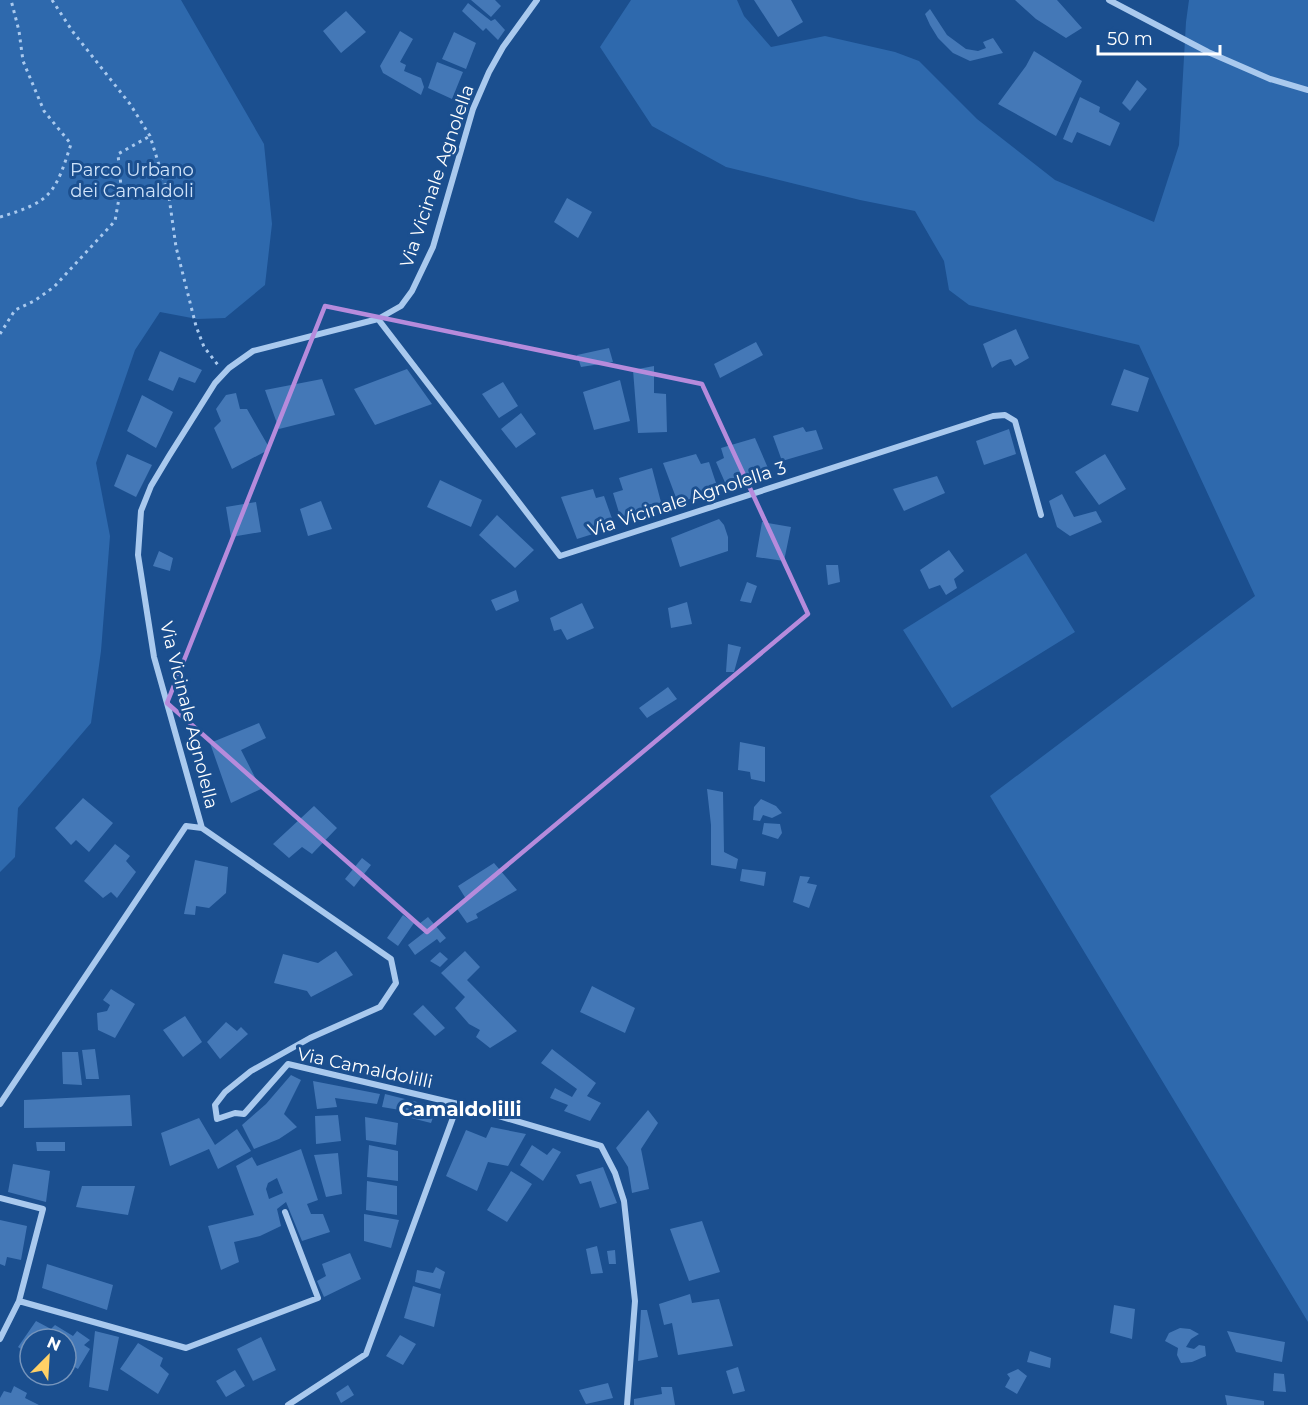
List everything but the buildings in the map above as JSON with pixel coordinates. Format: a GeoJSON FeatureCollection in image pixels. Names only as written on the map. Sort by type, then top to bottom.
{"type":"FeatureCollection","features":[{"type":"Feature","properties":{"kind":"street","name":"Via Vicinale Agnolella"},"geometry":{"type":"LineString","coordinates":[[202,828],[154,657],[138,555],[141,511],[152,486],[209,392],[224,373],[253,351],[378,319],[401,306],[412,291],[433,247],[477,99],[489,72],[503,47],[537,0]]}},
{"type":"Feature","properties":{"kind":"street"},"geometry":{"type":"LineString","coordinates":[[1109,0],[1208,52],[1270,79],[1308,90]]}},
{"type":"Feature","properties":{"kind":"street","name":"Via Vicinale Agnolella 3"},"geometry":{"type":"LineString","coordinates":[[378,319],[560,556],[982,419],[1005,415],[1015,421],[1041,515]]}},
{"type":"Feature","properties":{"kind":"street"},"geometry":{"type":"LineString","coordinates":[[0,1104],[186,826],[202,828]]}},
{"type":"Feature","properties":{"kind":"street","name":"Via Camaldolilli"},"geometry":{"type":"LineString","coordinates":[[202,828],[391,959],[396,983],[380,1007],[310,1038],[251,1071],[225,1092],[215,1106],[217,1119],[235,1113],[244,1114],[288,1064],[458,1104],[601,1146],[615,1173],[624,1201],[635,1301],[627,1405]]}},
{"type":"Feature","properties":{"kind":"street"},"geometry":{"type":"LineString","coordinates":[[288,1405],[366,1354],[458,1104]]}},
{"type":"Feature","properties":{"kind":"street"},"geometry":{"type":"LineString","coordinates":[[0,1198],[43,1209],[19,1301],[0,1339]]}},
{"type":"Feature","properties":{"kind":"street"},"geometry":{"type":"LineString","coordinates":[[19,1301],[186,1348],[318,1298],[285,1212]]}},
{"type":"Feature","properties":{"kind":"path"},"geometry":{"type":"LineString","coordinates":[[0,217],[25,210],[49,196],[61,176],[71,144],[44,111],[23,61],[20,31],[11,0]]}},
{"type":"Feature","properties":{"kind":"path"},"geometry":{"type":"LineString","coordinates":[[52,0],[73,32],[130,104],[150,136],[170,197],[176,247],[196,327],[204,347],[224,373]]}},
{"type":"Feature","properties":{"kind":"path"},"geometry":{"type":"LineString","coordinates":[[0,334],[15,310],[34,301],[54,287],[115,221],[120,187],[118,154],[150,136]]}},
{"type":"Feature","properties":{"kind":"highlighted area"},"geometry":{"type":"Polygon","coordinates":[[[325,306],[702,384],[808,614],[427,932],[167,703],[325,306]]]}},
{"type":"Feature","properties":{"kind":"green space","name":"Parco Urbano dei Camaldoli"},"geometry":{"type":"Polygon","coordinates":[[[0,0],[181,0],[264,144],[272,224],[265,285],[225,318],[197,319],[160,312],[135,350],[96,463],[110,536],[101,651],[91,723],[18,808],[15,857],[0,872],[0,0]]]}},
{"type":"Feature","properties":{"kind":"green space"},"geometry":{"type":"Polygon","coordinates":[[[631,0],[737,0],[744,16],[771,47],[825,36],[895,52],[919,61],[977,119],[1055,180],[1154,222],[1179,145],[1189,0],[1308,0],[1308,1322],[990,796],[1255,596],[1139,345],[969,305],[949,290],[944,261],[915,211],[726,167],[652,126],[600,47],[631,0]]]}},
{"type":"Feature","properties":{"kind":"green space"},"geometry":{"type":"Polygon","coordinates":[[[1026,553],[1075,632],[952,708],[903,630],[1026,553]]]}},
{"type":"Feature","properties":{"kind":"district","name":"Camaldolilli"},"geometry":{"type":"Point","coordinates":[460,1109]}}]}
